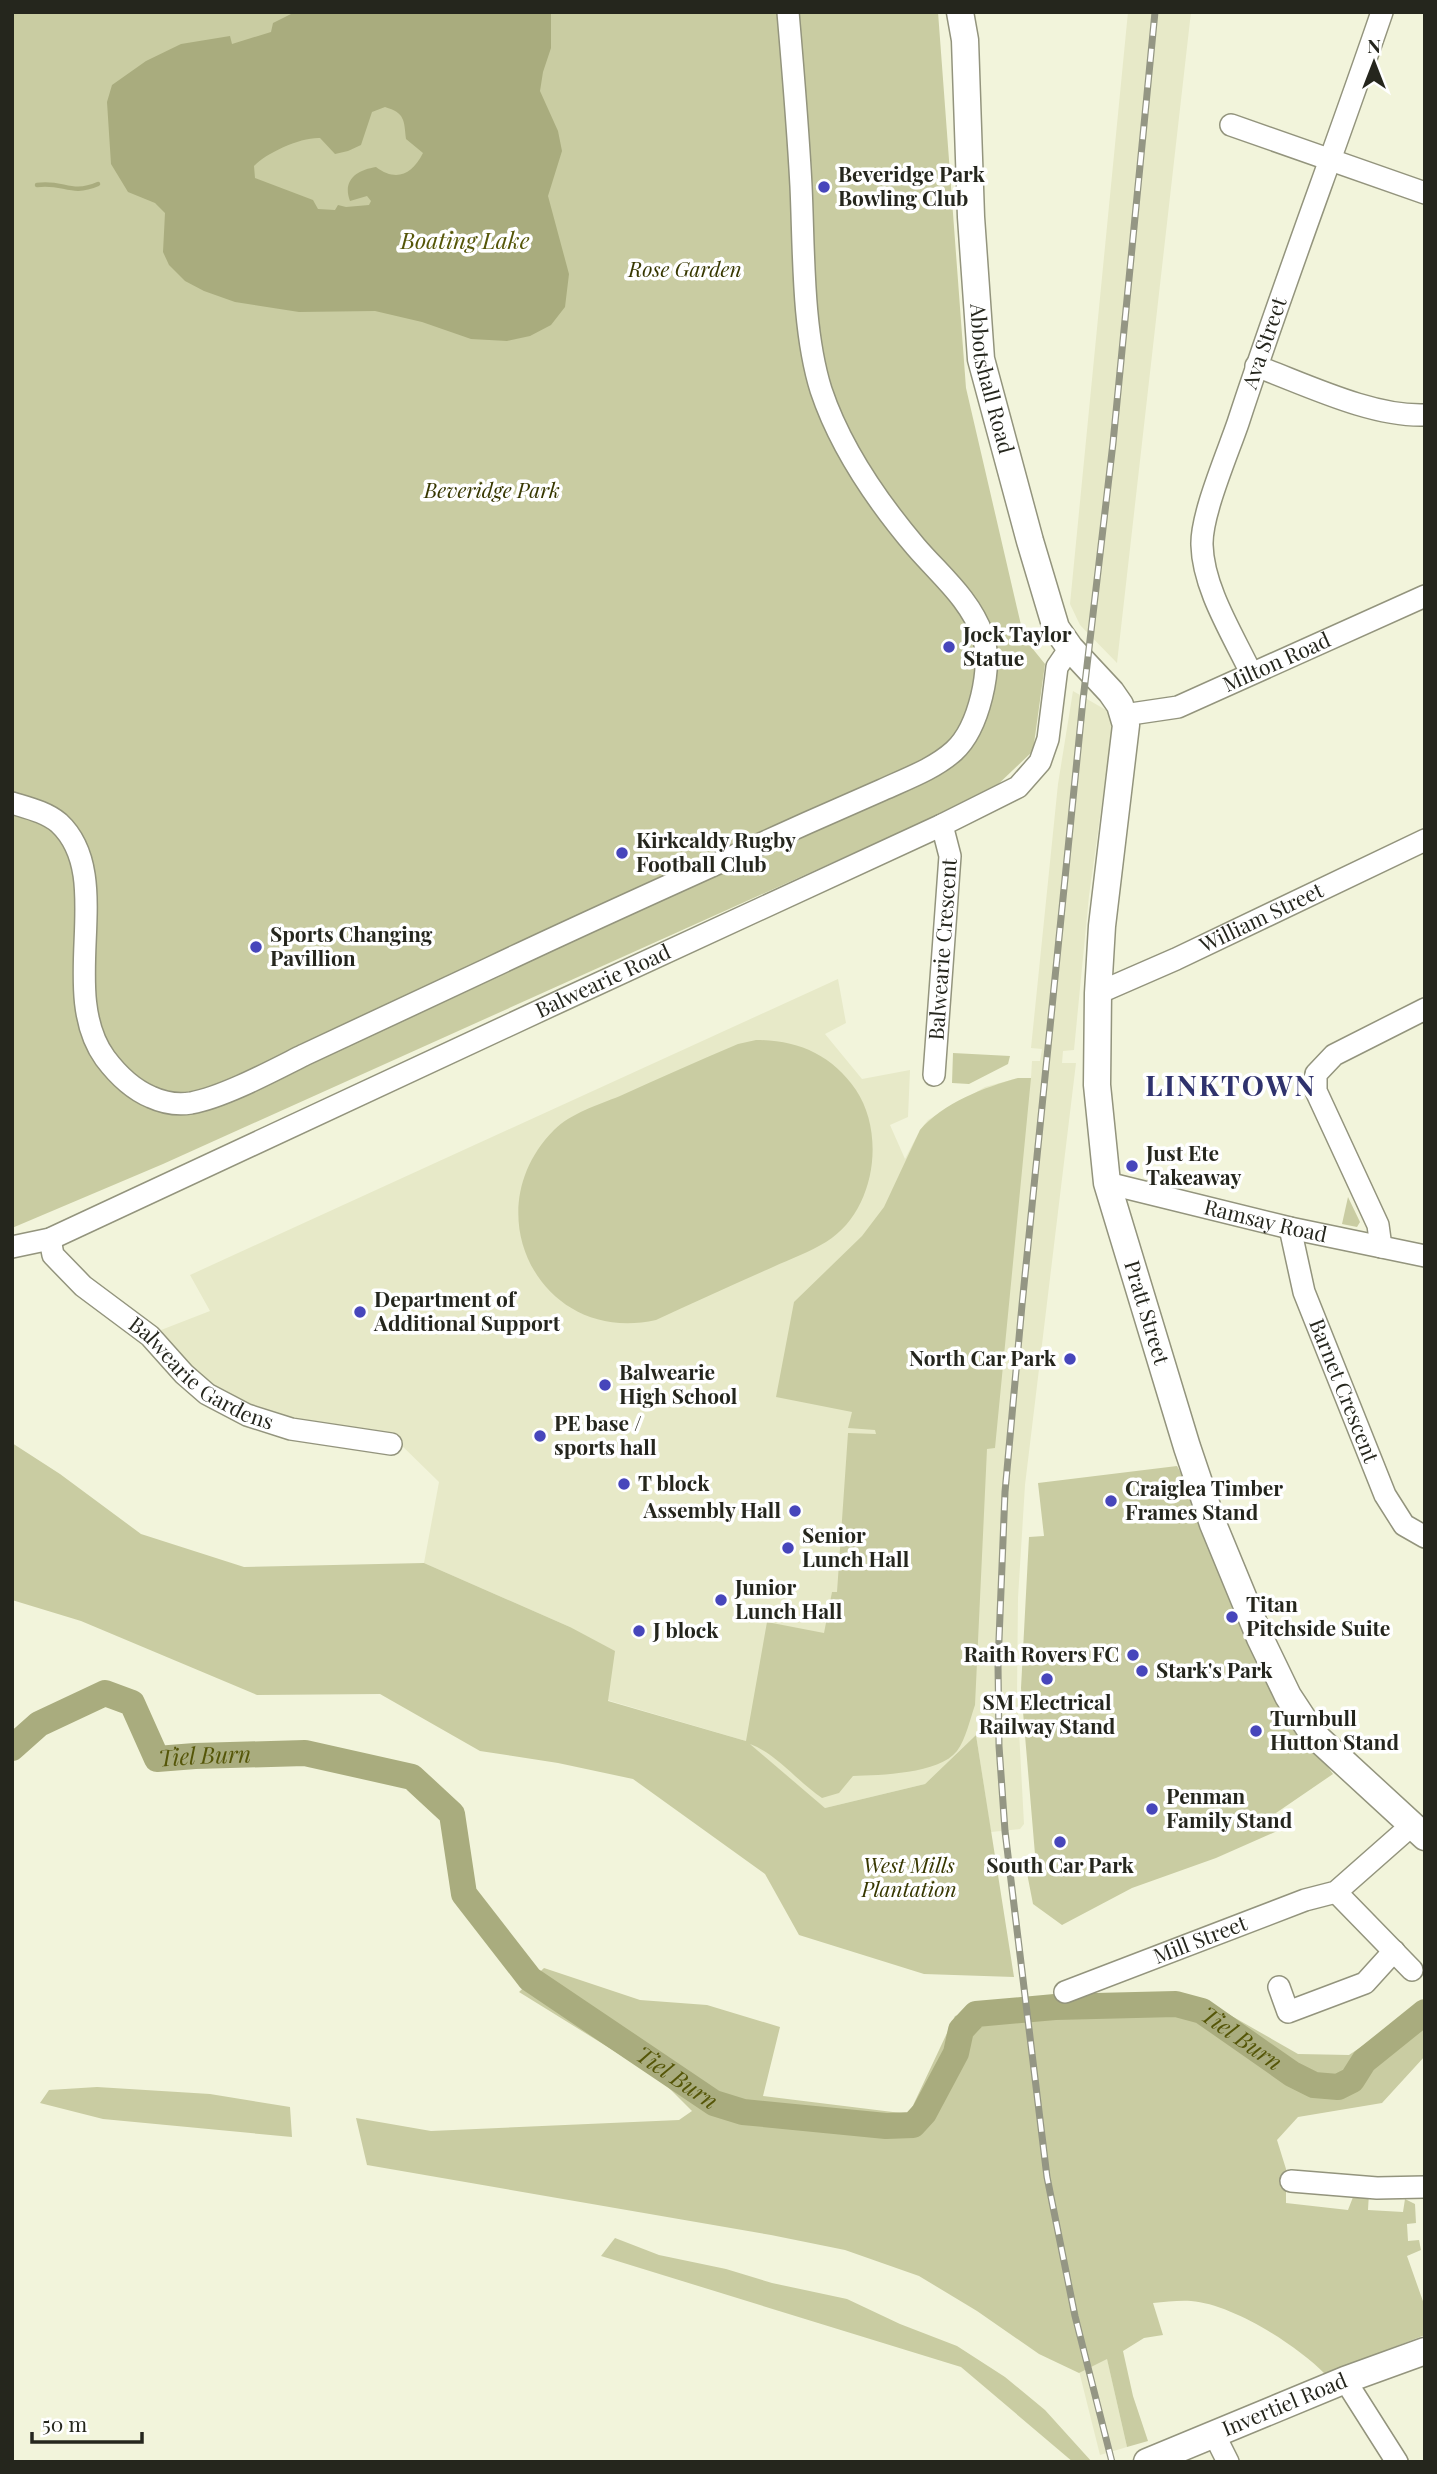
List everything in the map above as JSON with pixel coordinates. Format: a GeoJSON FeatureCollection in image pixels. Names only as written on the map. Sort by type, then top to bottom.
{"type":"FeatureCollection","features":[{"type":"Feature","properties":{"kind":"main road","name":"Abbotshall Road"},"geometry":{"type":"LineString","coordinates":[[960,12],[965,40],[971,217],[981,359],[1056,628],[1070,648],[1111,692],[1124,715]]}},
{"type":"Feature","properties":{"kind":"main road","name":"Pratt Street"},"geometry":{"type":"LineString","coordinates":[[1124,715],[1126,737],[1102,926],[1098,993],[1097,1085],[1107,1183],[1187,1447],[1213,1524],[1260,1638],[1288,1696],[1313,1734],[1418,1831]]}},
{"type":"Feature","properties":{"kind":"main road","name":"Invertiel Road"},"geometry":{"type":"LineString","coordinates":[[1147,2462],[1425,2351]]}},
{"type":"Feature","properties":{"kind":"street"},"geometry":{"type":"LineString","coordinates":[[12,803],[42,812],[61,825],[82,858],[85,878],[84,991],[86,1012],[99,1049],[117,1073],[132,1086],[151,1097],[187,1104],[206,1099],[269,1072],[623,905],[902,781],[952,752],[975,721],[984,689],[985,643],[975,616],[961,594],[917,549],[872,491],[852,458],[822,393],[815,363],[805,287],[801,182],[788,12]]}},
{"type":"Feature","properties":{"kind":"street","name":"Ava Street"},"geometry":{"type":"LineString","coordinates":[[1251,673],[1212,590],[1203,562],[1202,531],[1256,366],[1332,160],[1382,12]]}},
{"type":"Feature","properties":{"kind":"street"},"geometry":{"type":"LineString","coordinates":[[1231,125],[1425,193]]}},
{"type":"Feature","properties":{"kind":"street"},"geometry":{"type":"LineString","coordinates":[[1256,366],[1366,407],[1405,415],[1425,415]]}},
{"type":"Feature","properties":{"kind":"street","name":"Milton Road"},"geometry":{"type":"LineString","coordinates":[[1124,715],[1178,707],[1425,596]]}},
{"type":"Feature","properties":{"kind":"street","name":"Balwearie Road"},"geometry":{"type":"LineString","coordinates":[[12,1247],[50,1239],[942,825],[1018,787],[1040,762],[1048,739],[1057,667],[1070,648]]}},
{"type":"Feature","properties":{"kind":"street","name":"Balwearie Crescent"},"geometry":{"type":"LineString","coordinates":[[934,1075],[950,856],[942,825]]}},
{"type":"Feature","properties":{"kind":"street","name":"William Street"},"geometry":{"type":"LineString","coordinates":[[1098,993],[1176,959],[1425,840]]}},
{"type":"Feature","properties":{"kind":"street"},"geometry":{"type":"LineString","coordinates":[[1381,1247],[1378,1225],[1316,1091],[1316,1074],[1334,1055],[1425,1009]]}},
{"type":"Feature","properties":{"kind":"street","name":"Ramsay Road"},"geometry":{"type":"LineString","coordinates":[[1107,1183],[1290,1228],[1425,1256]]}},
{"type":"Feature","properties":{"kind":"street","name":"Barnet Crescent"},"geometry":{"type":"LineString","coordinates":[[1290,1228],[1304,1292],[1385,1495],[1404,1525],[1425,1537]]}},
{"type":"Feature","properties":{"kind":"street","name":"Balwearie Gardens"},"geometry":{"type":"LineString","coordinates":[[50,1239],[53,1255],[83,1286],[150,1336],[184,1374],[216,1400],[247,1415],[291,1429],[391,1444]]}},
{"type":"Feature","properties":{"kind":"street","name":"Mill Street"},"geometry":{"type":"LineString","coordinates":[[1065,1992],[1305,1900],[1336,1892],[1418,1831]]}},
{"type":"Feature","properties":{"kind":"street"},"geometry":{"type":"LineString","coordinates":[[1336,1892],[1412,1970]]}},
{"type":"Feature","properties":{"kind":"street"},"geometry":{"type":"LineString","coordinates":[[1279,1987],[1288,2012],[1365,1983],[1394,1951]]}},
{"type":"Feature","properties":{"kind":"street"},"geometry":{"type":"LineString","coordinates":[[1291,2181],[1377,2188],[1425,2187]]}},
{"type":"Feature","properties":{"kind":"street"},"geometry":{"type":"LineString","coordinates":[[1345,2381],[1397,2462]]}},
{"type":"Feature","properties":{"kind":"street"},"geometry":{"type":"LineString","coordinates":[[1214,2434],[1228,2462]]}},
{"type":"Feature","properties":{"kind":"shaded area"},"geometry":{"type":"Polygon","coordinates":[[[1128,12],[1191,12],[1117,663],[1080,625],[1070,604],[1128,12]]]}},
{"type":"Feature","properties":{"kind":"shaded area","name":"Balwearie High School"},"geometry":{"type":"Polygon","coordinates":[[[1073,691],[1106,710],[1113,724],[1089,896],[1074,1050],[1063,1051],[1062,1063],[1076,1063],[1025,1485],[1018,1598],[1017,1694],[1024,1824],[1020,1829],[991,1832],[976,1735],[925,1784],[825,1808],[746,1741],[607,1700],[570,1627],[424,1563],[439,1482],[394,1438],[309,1425],[230,1400],[191,1370],[161,1330],[210,1311],[190,1275],[838,979],[846,1023],[825,1034],[862,1079],[910,1070],[908,1117],[890,1125],[905,1159],[928,1120],[985,1087],[1018,1078],[1031,1078],[1032,1061],[1040,1061],[1042,1049],[1031,1048],[1058,784],[1073,691]]]}},
{"type":"Feature","properties":{"kind":"shaded area"},"geometry":{"type":"Polygon","coordinates":[[[1074,2351],[1106,2354],[1127,2447],[1100,2455],[1074,2351]]]}},
{"type":"Feature","properties":{"kind":"green space","name":"Beveridge Park"},"geometry":{"type":"Polygon","coordinates":[[[12,12],[938,12],[966,388],[1024,638],[1045,664],[1033,751],[991,791],[163,1164],[12,1228],[12,12]]]}},
{"type":"Feature","properties":{"kind":"green space"},"geometry":{"type":"Polygon","coordinates":[[[756,1040],[786,1043],[825,1059],[847,1078],[865,1108],[873,1150],[871,1172],[856,1212],[843,1229],[813,1249],[656,1320],[616,1323],[580,1313],[552,1293],[531,1266],[520,1233],[519,1198],[530,1163],[554,1130],[585,1110],[738,1044],[756,1040]]]}},
{"type":"Feature","properties":{"kind":"green space"},"geometry":{"type":"Polygon","coordinates":[[[953,1053],[1010,1056],[1008,1064],[969,1084],[952,1083],[953,1053]]]}},
{"type":"Feature","properties":{"kind":"green space","name":"West Mills Plantation"},"geometry":{"type":"Polygon","coordinates":[[[1018,1078],[1031,1078],[995,1448],[987,1449],[975,1705],[965,1735],[957,1751],[937,1764],[908,1772],[853,1776],[839,1793],[822,1798],[769,1754],[750,1744],[825,1808],[925,1784],[976,1735],[1014,1977],[924,1974],[799,1935],[765,1874],[633,1779],[558,1763],[480,1751],[380,1694],[257,1695],[81,1621],[12,1600],[12,1443],[60,1474],[141,1534],[244,1567],[424,1563],[570,1627],[615,1651],[608,1701],[746,1741],[767,1622],[824,1633],[832,1592],[837,1592],[848,1433],[876,1434],[875,1430],[848,1428],[852,1412],[776,1397],[794,1302],[862,1236],[884,1207],[920,1130],[929,1120],[965,1097],[1018,1078]]]}},
{"type":"Feature","properties":{"kind":"green space"},"geometry":{"type":"Polygon","coordinates":[[[1348,1197],[1360,1222],[1357,1227],[1342,1224],[1348,1197]]]}},
{"type":"Feature","properties":{"kind":"green space","name":"Stark's Park"},"geometry":{"type":"Polygon","coordinates":[[[1177,1466],[1195,1498],[1269,1686],[1333,1774],[1276,1813],[1284,1828],[1216,1858],[1132,1888],[1062,1925],[1033,1904],[1026,1868],[1036,1866],[1021,1688],[1029,1537],[1044,1536],[1038,1483],[1177,1466]]]}},
{"type":"Feature","properties":{"kind":"green space"},"geometry":{"type":"Polygon","coordinates":[[[544,1968],[640,2000],[707,2005],[780,2027],[763,2096],[909,2114],[955,2016],[977,2009],[1163,1995],[1209,2003],[1298,2054],[1349,2055],[1425,2004],[1425,2056],[1382,2103],[1298,2117],[1277,2140],[1286,2169],[1286,2203],[1348,2210],[1355,2192],[1369,2193],[1368,2210],[1403,2212],[1405,2199],[1415,2204],[1416,2223],[1407,2224],[1408,2241],[1419,2240],[1421,2250],[1407,2256],[1425,2307],[1425,2335],[1325,2374],[1281,2339],[1225,2310],[1191,2301],[1153,2303],[1163,2335],[1144,2338],[1123,2351],[1133,2396],[1148,2441],[1127,2447],[1107,2359],[1079,2373],[1039,2354],[977,2311],[919,2276],[845,2250],[771,2235],[367,2165],[356,2118],[431,2131],[679,2120],[692,2111],[661,2080],[519,1992],[544,1968]]]}},
{"type":"Feature","properties":{"kind":"green space"},"geometry":{"type":"Polygon","coordinates":[[[97,2087],[210,2094],[290,2107],[292,2137],[103,2119],[40,2103],[49,2090],[97,2087]]]}},
{"type":"Feature","properties":{"kind":"green space"},"geometry":{"type":"Polygon","coordinates":[[[615,2238],[659,2255],[847,2299],[900,2324],[957,2346],[1005,2377],[1045,2410],[1092,2462],[1073,2462],[961,2367],[601,2256],[615,2238]]]}},
{"type":"Feature","properties":{"kind":"water","name":"Boating Lake"},"geometry":{"type":"Polygon","coordinates":[[[295,12],[551,12],[551,48],[540,91],[558,131],[562,151],[548,196],[569,274],[565,307],[551,325],[530,336],[507,341],[471,339],[422,322],[375,311],[299,312],[235,302],[185,281],[169,265],[163,252],[165,213],[155,203],[128,192],[111,164],[107,102],[112,85],[146,61],[181,44],[230,36],[232,44],[271,32],[273,23],[295,12]],[[385,107],[372,112],[361,145],[335,154],[320,138],[294,143],[275,151],[254,166],[255,178],[313,200],[318,209],[335,210],[338,205],[369,205],[371,201],[367,196],[350,201],[348,187],[353,177],[376,167],[390,174],[403,174],[414,167],[423,153],[406,139],[400,115],[385,107]]]}},
{"type":"Feature","properties":{"kind":"waterway"},"geometry":{"type":"LineString","coordinates":[[37,185],[80,189],[98,184]]}},
{"type":"Feature","properties":{"kind":"waterway","name":"Tiel Burn"},"geometry":{"type":"LineString","coordinates":[[12,1748],[39,1724],[105,1693],[132,1703],[157,1759],[305,1753],[412,1777],[452,1814],[464,1894],[530,1979],[714,2103],[743,2112],[886,2126],[913,2125],[924,2113],[956,2053],[961,2030],[976,2014],[1055,2007],[1176,2004],[1202,2011],[1292,2074],[1314,2085],[1338,2087],[1352,2080],[1364,2061],[1425,2012]]}},
{"type":"Feature","properties":{"kind":"railway"},"geometry":{"type":"LineString","coordinates":[[1112,2462],[1075,2316],[1047,2177],[1005,1831],[999,1746],[998,1664],[1005,1492],[1022,1305],[1083,700],[1113,443],[1155,12]]}},
{"type":"Feature","properties":{"kind":"place","name":"Beveridge Park Bowling Club"},"geometry":{"type":"Point","coordinates":[824,187]}},
{"type":"Feature","properties":{"kind":"place","name":"Jock Taylor Statue"},"geometry":{"type":"Point","coordinates":[949,647]}},
{"type":"Feature","properties":{"kind":"place","name":"Kirkcaldy Rugby Football Club"},"geometry":{"type":"Point","coordinates":[622,853]}},
{"type":"Feature","properties":{"kind":"place","name":"Sports Changing Pavillion"},"geometry":{"type":"Point","coordinates":[256,947]}},
{"type":"Feature","properties":{"kind":"place","name":"Just Ete Takeaway"},"geometry":{"type":"Point","coordinates":[1132,1166]}},
{"type":"Feature","properties":{"kind":"place","name":"Department of Additional Support"},"geometry":{"type":"Point","coordinates":[360,1312]}},
{"type":"Feature","properties":{"kind":"place","name":"North Car Park"},"geometry":{"type":"Point","coordinates":[1070,1359]}},
{"type":"Feature","properties":{"kind":"place","name":"Balwearie High School"},"geometry":{"type":"Point","coordinates":[605,1385]}},
{"type":"Feature","properties":{"kind":"place","name":"PE base / sports hall"},"geometry":{"type":"Point","coordinates":[540,1436]}},
{"type":"Feature","properties":{"kind":"place","name":"T block"},"geometry":{"type":"Point","coordinates":[624,1484]}},
{"type":"Feature","properties":{"kind":"place","name":"Craiglea Timber Frames Stand"},"geometry":{"type":"Point","coordinates":[1111,1501]}},
{"type":"Feature","properties":{"kind":"place","name":"Assembly Hall"},"geometry":{"type":"Point","coordinates":[795,1511]}},
{"type":"Feature","properties":{"kind":"place","name":"Senior Lunch Hall"},"geometry":{"type":"Point","coordinates":[788,1548]}},
{"type":"Feature","properties":{"kind":"place","name":"Junior Lunch Hall"},"geometry":{"type":"Point","coordinates":[721,1600]}},
{"type":"Feature","properties":{"kind":"place","name":"Titan Pitchside Suite"},"geometry":{"type":"Point","coordinates":[1232,1617]}},
{"type":"Feature","properties":{"kind":"place","name":"J block"},"geometry":{"type":"Point","coordinates":[639,1631]}},
{"type":"Feature","properties":{"kind":"place","name":"Raith Rovers FC"},"geometry":{"type":"Point","coordinates":[1133,1655]}},
{"type":"Feature","properties":{"kind":"place","name":"Stark's Park"},"geometry":{"type":"Point","coordinates":[1142,1671]}},
{"type":"Feature","properties":{"kind":"place","name":"SM Electrical Railway Stand"},"geometry":{"type":"Point","coordinates":[1047,1679]}},
{"type":"Feature","properties":{"kind":"place","name":"Turnbull Hutton Stand"},"geometry":{"type":"Point","coordinates":[1256,1731]}},
{"type":"Feature","properties":{"kind":"place","name":"Penman Family Stand"},"geometry":{"type":"Point","coordinates":[1152,1809]}},
{"type":"Feature","properties":{"kind":"place","name":"South Car Park"},"geometry":{"type":"Point","coordinates":[1060,1842]}},
{"type":"Feature","properties":{"kind":"district","name":"LINKTOWN"},"geometry":{"type":"Point","coordinates":[1231,1086]}},
{"type":"Feature","properties":{"kind":"park label","name":"Rose Garden"},"geometry":{"type":"Point","coordinates":[685,270]}}]}
